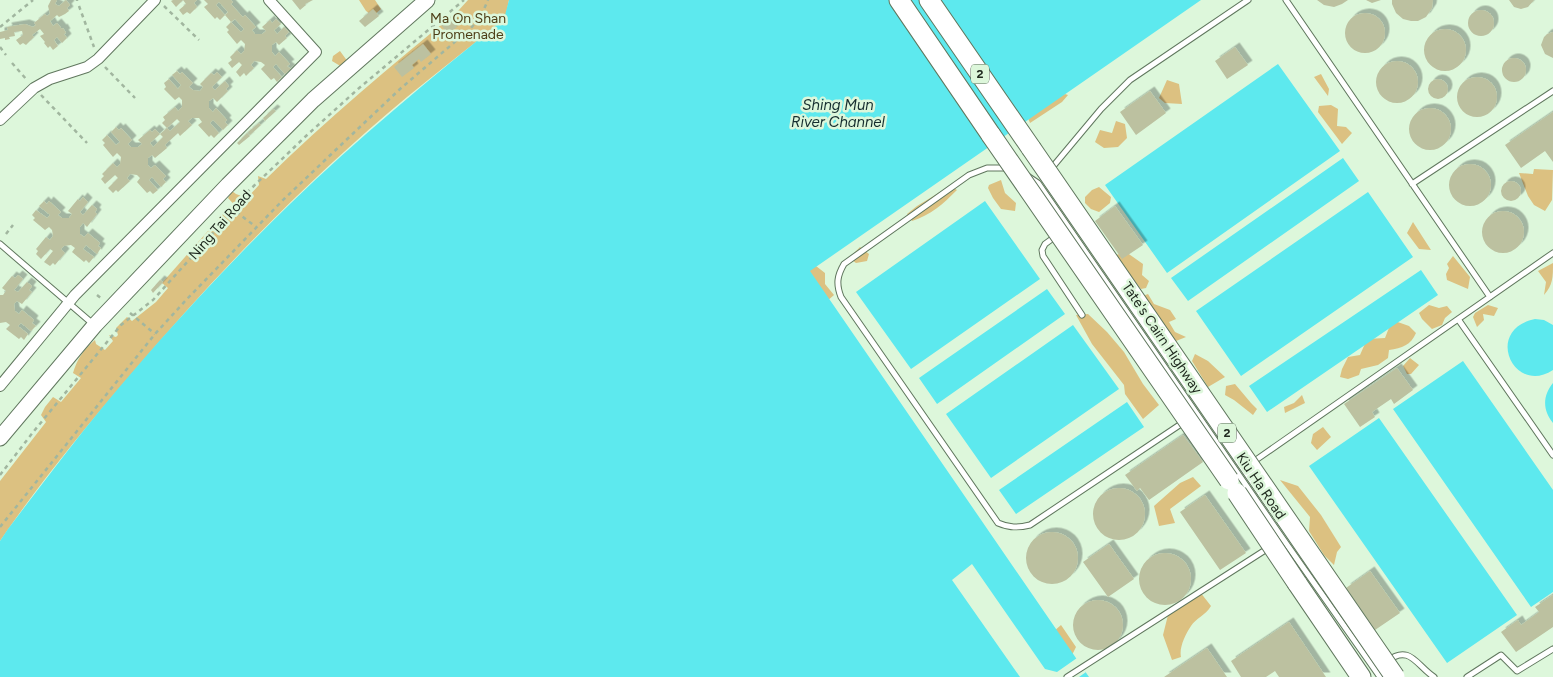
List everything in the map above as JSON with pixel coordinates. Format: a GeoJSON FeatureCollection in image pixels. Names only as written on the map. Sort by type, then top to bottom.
{"type":"FeatureCollection","features":[{"type":"Feature","properties":{"kind":"highway","name":"Tate's Cairn Highway"},"geometry":{"type":"LineString","coordinates":[[899,0],[1223,472],[1368,674]]}},
{"type":"Feature","properties":{"kind":"highway","name":"Tate's Cairn Highway"},"geometry":{"type":"LineString","coordinates":[[929,0],[1395,677]]}},
{"type":"Feature","properties":{"kind":"street"},"geometry":{"type":"LineString","coordinates":[[0,120],[34,88],[50,79],[87,67],[98,59],[156,0]]}},
{"type":"Feature","properties":{"kind":"street"},"geometry":{"type":"LineString","coordinates":[[0,386],[69,303],[316,52],[269,0]]}},
{"type":"Feature","properties":{"kind":"street","name":"Ning Tai Road"},"geometry":{"type":"LineString","coordinates":[[0,438],[94,325],[216,196],[313,100],[427,0]]}},
{"type":"Feature","properties":{"kind":"lane"},"geometry":{"type":"LineString","coordinates":[[1197,413],[1030,525],[1019,528],[1007,527],[998,522],[841,297],[837,286],[839,273],[844,264],[969,175],[987,168],[1005,167],[1029,176],[1038,183],[1101,109],[1130,80],[1248,0]]}},
{"type":"Feature","properties":{"kind":"lane"},"geometry":{"type":"LineString","coordinates":[[1286,0],[1490,297]]}},
{"type":"Feature","properties":{"kind":"lane"},"geometry":{"type":"LineString","coordinates":[[1412,184],[1553,91]]}},
{"type":"Feature","properties":{"kind":"lane","name":"Kiu Ha Road"},"geometry":{"type":"LineString","coordinates":[[1038,183],[1238,472],[1283,539],[1368,674],[1380,677]]}},
{"type":"Feature","properties":{"kind":"lane"},"geometry":{"type":"LineString","coordinates":[[1068,227],[1045,244],[1042,250],[1043,256],[1082,315]]}},
{"type":"Feature","properties":{"kind":"lane"},"geometry":{"type":"LineString","coordinates":[[0,244],[94,325]]}},
{"type":"Feature","properties":{"kind":"lane"},"geometry":{"type":"LineString","coordinates":[[1238,472],[1553,253]]}},
{"type":"Feature","properties":{"kind":"lane"},"geometry":{"type":"LineString","coordinates":[[1458,319],[1553,455]]}},
{"type":"Feature","properties":{"kind":"lane"},"geometry":{"type":"LineString","coordinates":[[1067,677],[1283,539]]}},
{"type":"Feature","properties":{"kind":"lane"},"geometry":{"type":"LineString","coordinates":[[1467,677],[1501,655],[1517,671],[1553,649]]}},
{"type":"Feature","properties":{"kind":"lane"},"geometry":{"type":"LineString","coordinates":[[1368,674],[1395,655],[1406,654],[1415,659],[1425,671],[1434,677]]}},
{"type":"Feature","properties":{"kind":"path"},"geometry":{"type":"LineString","coordinates":[[0,27],[33,0]]}},
{"type":"Feature","properties":{"kind":"path"},"geometry":{"type":"LineString","coordinates":[[156,0],[199,40]]}},
{"type":"Feature","properties":{"kind":"path","name":"Ning Tai Road"},"geometry":{"type":"LineString","coordinates":[[0,475],[121,325],[132,314],[153,300],[224,222],[231,208],[358,89],[464,0]]}},
{"type":"Feature","properties":{"kind":"path"},"geometry":{"type":"LineString","coordinates":[[0,527],[155,334],[187,298],[284,199],[400,89],[471,28],[481,16],[488,0]]}},
{"type":"Feature","properties":{"kind":"path"},"geometry":{"type":"LineString","coordinates":[[0,47],[6,55]]}},
{"type":"Feature","properties":{"kind":"path"},"geometry":{"type":"LineString","coordinates":[[12,63],[86,143]]}},
{"type":"Feature","properties":{"kind":"path"},"geometry":{"type":"LineString","coordinates":[[231,208],[256,227]]}},
{"type":"Feature","properties":{"kind":"path"},"geometry":{"type":"LineString","coordinates":[[6,234],[13,225]]}},
{"type":"Feature","properties":{"kind":"path"},"geometry":{"type":"LineString","coordinates":[[132,314],[155,334]]}},
{"type":"Feature","properties":{"kind":"green space"},"geometry":{"type":"Polygon","coordinates":[[[359,0],[375,0],[381,9],[373,16],[366,11],[359,0]]]}},
{"type":"Feature","properties":{"kind":"green space","name":"Ma On Shan Promenade"},"geometry":{"type":"Polygon","coordinates":[[[468,0],[509,0],[505,19],[369,129],[297,196],[227,267],[111,397],[46,478],[0,541],[0,481],[46,422],[41,415],[45,407],[53,397],[61,402],[81,378],[73,373],[84,351],[95,340],[96,344],[105,350],[113,341],[109,335],[116,337],[118,335],[116,328],[127,317],[132,321],[156,302],[168,288],[162,283],[223,214],[231,219],[238,209],[228,198],[232,191],[247,198],[259,185],[258,176],[266,179],[336,114],[458,11],[468,0]]]}},
{"type":"Feature","properties":{"kind":"green space"},"geometry":{"type":"Polygon","coordinates":[[[340,51],[348,62],[342,67],[332,61],[333,56],[340,51]]]}},
{"type":"Feature","properties":{"kind":"green space"},"geometry":{"type":"Polygon","coordinates":[[[1321,74],[1329,89],[1328,96],[1314,77],[1321,74]]]}},
{"type":"Feature","properties":{"kind":"green space"},"geometry":{"type":"Polygon","coordinates":[[[1167,80],[1179,84],[1182,104],[1165,103],[1159,98],[1167,80]]]}},
{"type":"Feature","properties":{"kind":"green space"},"geometry":{"type":"Polygon","coordinates":[[[1065,94],[1068,95],[1062,102],[1030,123],[1025,111],[1065,94]]]}},
{"type":"Feature","properties":{"kind":"green space"},"geometry":{"type":"Polygon","coordinates":[[[1331,105],[1338,109],[1337,126],[1346,127],[1352,133],[1342,144],[1318,112],[1319,106],[1331,105]]]}},
{"type":"Feature","properties":{"kind":"green space"},"geometry":{"type":"Polygon","coordinates":[[[1116,121],[1125,124],[1127,138],[1118,147],[1104,148],[1095,142],[1100,130],[1112,133],[1116,121]]]}},
{"type":"Feature","properties":{"kind":"green space"},"geometry":{"type":"Polygon","coordinates":[[[1534,169],[1553,170],[1552,200],[1545,211],[1534,205],[1528,196],[1519,173],[1533,174],[1534,169]]]}},
{"type":"Feature","properties":{"kind":"green space"},"geometry":{"type":"Polygon","coordinates":[[[1001,180],[1005,193],[1016,203],[1015,211],[1001,209],[988,188],[989,185],[1001,180]]]}},
{"type":"Feature","properties":{"kind":"green space"},"geometry":{"type":"Polygon","coordinates":[[[950,186],[957,190],[947,200],[925,216],[912,221],[907,214],[950,186]]]}},
{"type":"Feature","properties":{"kind":"green space"},"geometry":{"type":"Polygon","coordinates":[[[1099,187],[1111,197],[1110,203],[1099,212],[1091,209],[1085,203],[1085,197],[1092,190],[1099,187]]]}},
{"type":"Feature","properties":{"kind":"green space"},"geometry":{"type":"Polygon","coordinates":[[[1413,222],[1431,250],[1419,249],[1407,233],[1413,222]]]}},
{"type":"Feature","properties":{"kind":"green space"},"geometry":{"type":"Polygon","coordinates":[[[860,247],[869,254],[867,261],[856,263],[849,258],[860,247]]]}},
{"type":"Feature","properties":{"kind":"green space"},"geometry":{"type":"Polygon","coordinates":[[[1126,252],[1143,264],[1142,275],[1149,281],[1146,288],[1141,289],[1116,258],[1116,255],[1126,252]]]}},
{"type":"Feature","properties":{"kind":"green space"},"geometry":{"type":"Polygon","coordinates":[[[811,256],[816,266],[825,273],[825,284],[834,295],[826,302],[809,274],[811,256]]]}},
{"type":"Feature","properties":{"kind":"green space"},"geometry":{"type":"Polygon","coordinates":[[[1453,256],[1470,277],[1468,289],[1447,280],[1446,274],[1449,268],[1447,264],[1453,256]]]}},
{"type":"Feature","properties":{"kind":"green space"},"geometry":{"type":"Polygon","coordinates":[[[1553,263],[1552,280],[1544,295],[1546,282],[1538,271],[1553,263]]]}},
{"type":"Feature","properties":{"kind":"green space"},"geometry":{"type":"Polygon","coordinates":[[[1148,294],[1154,304],[1170,310],[1176,319],[1169,322],[1175,332],[1186,337],[1176,341],[1143,296],[1148,294]]]}},
{"type":"Feature","properties":{"kind":"green space"},"geometry":{"type":"Polygon","coordinates":[[[1429,305],[1439,308],[1447,306],[1452,312],[1445,318],[1442,325],[1432,329],[1419,313],[1429,305]]]}},
{"type":"Feature","properties":{"kind":"green space"},"geometry":{"type":"Polygon","coordinates":[[[1488,305],[1498,308],[1494,316],[1483,314],[1484,320],[1477,327],[1473,317],[1475,313],[1488,305]]]}},
{"type":"Feature","properties":{"kind":"green space"},"geometry":{"type":"Polygon","coordinates":[[[1088,314],[1124,352],[1143,384],[1159,405],[1143,419],[1125,394],[1124,385],[1092,344],[1076,315],[1088,314]]]}},
{"type":"Feature","properties":{"kind":"green space"},"geometry":{"type":"Polygon","coordinates":[[[1392,320],[1409,326],[1416,333],[1409,343],[1389,350],[1388,358],[1378,365],[1361,369],[1359,375],[1348,379],[1340,377],[1348,357],[1360,355],[1367,339],[1385,338],[1392,320]]]}},
{"type":"Feature","properties":{"kind":"green space"},"geometry":{"type":"Polygon","coordinates":[[[1195,354],[1208,361],[1225,377],[1208,387],[1192,361],[1195,354]]]}},
{"type":"Feature","properties":{"kind":"green space"},"geometry":{"type":"Polygon","coordinates":[[[1410,358],[1419,365],[1411,374],[1407,374],[1403,366],[1410,358]]]}},
{"type":"Feature","properties":{"kind":"green space"},"geometry":{"type":"Polygon","coordinates":[[[1235,384],[1257,409],[1253,415],[1225,395],[1226,386],[1235,384]]]}},
{"type":"Feature","properties":{"kind":"green space"},"geometry":{"type":"Polygon","coordinates":[[[1302,395],[1305,403],[1285,413],[1284,407],[1294,403],[1302,395]]]}},
{"type":"Feature","properties":{"kind":"green space"},"geometry":{"type":"Polygon","coordinates":[[[1323,427],[1331,437],[1317,450],[1311,443],[1313,434],[1323,427]]]}},
{"type":"Feature","properties":{"kind":"green space"},"geometry":{"type":"Polygon","coordinates":[[[1193,477],[1201,486],[1170,509],[1175,523],[1159,526],[1154,506],[1180,483],[1193,477]]]}},
{"type":"Feature","properties":{"kind":"green space"},"geometry":{"type":"Polygon","coordinates":[[[1280,480],[1298,486],[1321,515],[1341,547],[1337,552],[1334,565],[1324,555],[1309,531],[1310,517],[1280,480]]]}},
{"type":"Feature","properties":{"kind":"green space"},"geometry":{"type":"Polygon","coordinates":[[[1200,592],[1211,606],[1193,623],[1185,637],[1181,657],[1172,660],[1163,635],[1169,611],[1200,592]]]}},
{"type":"Feature","properties":{"kind":"green space"},"geometry":{"type":"Polygon","coordinates":[[[1061,625],[1076,647],[1069,661],[1053,632],[1061,625]]]}},
{"type":"Feature","properties":{"kind":"water","name":"Shing Mun River Channel"},"geometry":{"type":"Polygon","coordinates":[[[509,0],[1201,0],[810,271],[1089,677],[0,677],[0,541],[8,529],[74,442],[108,401],[158,342],[210,286],[290,204],[368,132],[504,19],[509,0]]]}},
{"type":"Feature","properties":{"kind":"water"},"geometry":{"type":"Polygon","coordinates":[[[1278,64],[1340,151],[1167,273],[1105,185],[1278,64]]]}},
{"type":"Feature","properties":{"kind":"water"},"geometry":{"type":"Polygon","coordinates":[[[1343,158],[1359,181],[1188,301],[1171,278],[1343,158]]]}},
{"type":"Feature","properties":{"kind":"water"},"geometry":{"type":"Polygon","coordinates":[[[1368,192],[1413,257],[1241,376],[1196,311],[1368,192]]]}},
{"type":"Feature","properties":{"kind":"water"},"geometry":{"type":"Polygon","coordinates":[[[985,201],[1040,279],[911,369],[856,292],[985,201]]]}},
{"type":"Feature","properties":{"kind":"water"},"geometry":{"type":"Polygon","coordinates":[[[1421,270],[1438,295],[1267,412],[1249,386],[1421,270]]]}},
{"type":"Feature","properties":{"kind":"water"},"geometry":{"type":"Polygon","coordinates":[[[1047,289],[1065,314],[937,404],[919,378],[1047,289]]]}},
{"type":"Feature","properties":{"kind":"water"},"geometry":{"type":"Polygon","coordinates":[[[1535,319],[1544,320],[1553,325],[1553,370],[1539,376],[1526,375],[1516,368],[1510,358],[1508,347],[1510,335],[1519,325],[1535,319]]]}},
{"type":"Feature","properties":{"kind":"water"},"geometry":{"type":"Polygon","coordinates":[[[1073,325],[1119,389],[991,478],[946,414],[1073,325]]]}},
{"type":"Feature","properties":{"kind":"water"},"geometry":{"type":"Polygon","coordinates":[[[1463,361],[1553,490],[1553,592],[1531,607],[1393,409],[1463,361]]]}},
{"type":"Feature","properties":{"kind":"water"},"geometry":{"type":"Polygon","coordinates":[[[1553,383],[1553,423],[1547,413],[1545,403],[1547,392],[1553,383]]]}},
{"type":"Feature","properties":{"kind":"water"},"geometry":{"type":"Polygon","coordinates":[[[1127,402],[1144,427],[1016,514],[999,490],[1127,402]]]}},
{"type":"Feature","properties":{"kind":"water"},"geometry":{"type":"Polygon","coordinates":[[[1379,418],[1517,615],[1447,663],[1309,466],[1379,418]]]}},
{"type":"Feature","properties":{"kind":"pier"},"geometry":{"type":"Polygon","coordinates":[[[972,564],[1045,669],[1057,672],[1077,658],[1086,672],[1079,677],[1020,677],[952,580],[972,564]]]}},
{"type":"Feature","properties":{"kind":"building"},"geometry":{"type":"Polygon","coordinates":[[[51,0],[57,0],[55,4],[59,6],[66,0],[70,5],[67,8],[69,11],[59,17],[57,15],[50,21],[53,26],[57,23],[63,28],[67,38],[62,43],[57,37],[54,40],[58,46],[53,50],[44,43],[40,36],[44,34],[40,29],[32,35],[34,37],[26,45],[23,43],[20,45],[16,40],[23,35],[22,31],[14,32],[15,36],[9,37],[10,39],[0,39],[0,32],[8,30],[7,27],[25,24],[33,27],[36,25],[34,23],[45,14],[47,16],[50,14],[48,6],[51,0]]]}},
{"type":"Feature","properties":{"kind":"building"},"geometry":{"type":"Polygon","coordinates":[[[183,0],[176,7],[171,1],[183,0]]]}},
{"type":"Feature","properties":{"kind":"building"},"geometry":{"type":"Polygon","coordinates":[[[183,0],[197,0],[194,3],[197,7],[190,14],[187,12],[183,15],[179,10],[186,4],[183,0]]]}},
{"type":"Feature","properties":{"kind":"building"},"geometry":{"type":"Polygon","coordinates":[[[204,0],[231,0],[233,2],[231,4],[240,14],[243,17],[245,15],[256,27],[252,30],[255,34],[262,34],[266,31],[262,27],[270,20],[272,23],[276,19],[281,24],[274,30],[277,34],[284,27],[289,32],[285,36],[287,38],[279,45],[276,42],[272,45],[272,52],[275,56],[279,52],[290,64],[287,66],[291,69],[285,74],[276,64],[273,67],[282,77],[277,82],[274,78],[271,80],[261,69],[265,65],[254,61],[251,65],[254,68],[246,76],[244,73],[240,77],[236,72],[242,65],[239,62],[232,68],[228,63],[232,60],[230,57],[237,50],[241,54],[244,51],[245,44],[241,40],[237,44],[227,32],[229,30],[226,27],[231,22],[225,15],[220,20],[217,17],[215,19],[204,7],[208,4],[204,0]],[[219,2],[216,5],[225,15],[228,12],[219,2]],[[235,19],[231,22],[241,32],[244,29],[235,19]]]}},
{"type":"Feature","properties":{"kind":"building"},"geometry":{"type":"Polygon","coordinates":[[[292,0],[313,0],[305,4],[300,10],[292,0]]]}},
{"type":"Feature","properties":{"kind":"building"},"geometry":{"type":"Polygon","coordinates":[[[1317,0],[1348,0],[1334,7],[1324,5],[1317,0]]]}},
{"type":"Feature","properties":{"kind":"building"},"geometry":{"type":"Polygon","coordinates":[[[1366,0],[1381,0],[1372,3],[1366,0]]]}},
{"type":"Feature","properties":{"kind":"building"},"geometry":{"type":"Polygon","coordinates":[[[1392,0],[1433,0],[1432,8],[1426,17],[1418,21],[1411,21],[1403,19],[1396,13],[1392,0]]]}},
{"type":"Feature","properties":{"kind":"building"},"geometry":{"type":"Polygon","coordinates":[[[1509,0],[1534,0],[1528,7],[1521,9],[1514,7],[1509,0]]]}},
{"type":"Feature","properties":{"kind":"building"},"geometry":{"type":"Polygon","coordinates":[[[373,9],[379,16],[365,27],[359,21],[373,9]]]}},
{"type":"Feature","properties":{"kind":"building"},"geometry":{"type":"Polygon","coordinates":[[[1481,10],[1490,14],[1494,23],[1490,32],[1481,36],[1472,32],[1468,23],[1472,14],[1481,10]]]}},
{"type":"Feature","properties":{"kind":"building"},"geometry":{"type":"Polygon","coordinates":[[[1361,13],[1369,13],[1376,16],[1382,22],[1385,33],[1382,44],[1376,50],[1369,53],[1361,53],[1354,50],[1348,44],[1345,37],[1345,29],[1348,22],[1354,16],[1361,13]]]}},
{"type":"Feature","properties":{"kind":"building"},"geometry":{"type":"Polygon","coordinates":[[[450,18],[457,27],[448,34],[441,25],[450,18]]]}},
{"type":"Feature","properties":{"kind":"building"},"geometry":{"type":"Polygon","coordinates":[[[1445,29],[1460,35],[1466,50],[1460,65],[1445,71],[1430,65],[1424,50],[1430,35],[1445,29]]]}},
{"type":"Feature","properties":{"kind":"building"},"geometry":{"type":"Polygon","coordinates":[[[1553,32],[1553,58],[1545,54],[1541,45],[1544,37],[1553,32]]]}},
{"type":"Feature","properties":{"kind":"building"},"geometry":{"type":"Polygon","coordinates":[[[423,44],[431,54],[421,62],[419,59],[412,65],[414,68],[402,77],[394,67],[423,44]]]}},
{"type":"Feature","properties":{"kind":"building"},"geometry":{"type":"Polygon","coordinates":[[[1235,47],[1248,65],[1227,79],[1215,61],[1235,47]]]}},
{"type":"Feature","properties":{"kind":"building"},"geometry":{"type":"Polygon","coordinates":[[[1514,58],[1523,61],[1526,70],[1523,79],[1514,82],[1505,79],[1502,70],[1505,61],[1514,58]]]}},
{"type":"Feature","properties":{"kind":"building"},"geometry":{"type":"Polygon","coordinates":[[[1397,61],[1412,67],[1418,82],[1412,97],[1397,103],[1382,97],[1376,82],[1382,67],[1397,61]]]}},
{"type":"Feature","properties":{"kind":"building"},"geometry":{"type":"Polygon","coordinates":[[[177,71],[180,74],[182,72],[193,83],[189,87],[200,91],[203,87],[200,84],[211,73],[214,75],[217,72],[222,77],[212,87],[215,90],[225,81],[229,86],[226,89],[228,91],[217,102],[213,98],[209,101],[209,108],[213,112],[216,108],[227,120],[225,122],[228,125],[223,130],[213,120],[210,123],[219,133],[214,138],[211,135],[209,137],[198,125],[202,122],[199,118],[192,118],[188,121],[192,125],[180,136],[178,133],[168,142],[165,145],[167,148],[155,158],[152,155],[148,158],[148,165],[151,168],[155,165],[166,176],[163,179],[166,182],[161,187],[152,177],[149,180],[158,190],[153,194],[150,191],[147,193],[137,182],[140,178],[137,175],[130,174],[127,178],[130,181],[118,192],[116,190],[113,193],[108,188],[118,178],[115,175],[105,184],[101,179],[104,176],[102,174],[113,163],[117,167],[120,164],[121,157],[117,153],[113,157],[103,145],[105,143],[102,140],[107,135],[116,145],[120,142],[111,132],[116,127],[119,130],[121,128],[132,140],[128,144],[131,147],[138,147],[142,144],[138,140],[150,130],[152,132],[155,129],[160,134],[167,128],[162,123],[165,120],[163,117],[175,107],[178,111],[182,107],[182,100],[179,97],[175,100],[164,89],[166,87],[164,83],[169,79],[178,89],[181,85],[172,75],[177,71]],[[177,119],[167,128],[170,131],[180,122],[177,119]],[[160,134],[150,143],[153,147],[163,137],[160,134]]]}},
{"type":"Feature","properties":{"kind":"building"},"geometry":{"type":"Polygon","coordinates":[[[1481,77],[1488,80],[1494,86],[1497,97],[1496,105],[1488,114],[1481,117],[1473,117],[1466,114],[1458,105],[1457,93],[1460,86],[1469,78],[1481,77]]]}},
{"type":"Feature","properties":{"kind":"building"},"geometry":{"type":"Polygon","coordinates":[[[1438,79],[1445,82],[1448,89],[1445,96],[1438,99],[1431,96],[1428,89],[1431,82],[1438,79]]]}},
{"type":"Feature","properties":{"kind":"building"},"geometry":{"type":"Polygon","coordinates":[[[1150,91],[1166,113],[1136,135],[1120,112],[1150,91]]]}},
{"type":"Feature","properties":{"kind":"building"},"geometry":{"type":"Polygon","coordinates":[[[1430,108],[1445,114],[1451,129],[1445,144],[1430,150],[1415,144],[1409,129],[1415,114],[1430,108]]]}},
{"type":"Feature","properties":{"kind":"building"},"geometry":{"type":"Polygon","coordinates":[[[273,109],[276,111],[265,121],[263,118],[273,109]]]}},
{"type":"Feature","properties":{"kind":"building"},"geometry":{"type":"Polygon","coordinates":[[[1553,112],[1553,162],[1545,151],[1521,168],[1505,145],[1553,112]]]}},
{"type":"Feature","properties":{"kind":"building"},"geometry":{"type":"Polygon","coordinates":[[[259,123],[261,125],[250,135],[248,132],[259,123]]]}},
{"type":"Feature","properties":{"kind":"building"},"geometry":{"type":"Polygon","coordinates":[[[247,133],[250,136],[239,145],[237,143],[247,133]]]}},
{"type":"Feature","properties":{"kind":"building"},"geometry":{"type":"Polygon","coordinates":[[[1470,164],[1485,170],[1491,185],[1485,200],[1470,206],[1455,200],[1449,185],[1455,170],[1470,164]]]}},
{"type":"Feature","properties":{"kind":"building"},"geometry":{"type":"Polygon","coordinates":[[[1511,181],[1518,184],[1521,191],[1518,198],[1511,201],[1504,198],[1501,191],[1504,184],[1511,181]]]}},
{"type":"Feature","properties":{"kind":"building"},"geometry":{"type":"Polygon","coordinates":[[[83,197],[88,202],[80,212],[83,215],[92,205],[97,209],[95,212],[97,214],[87,227],[83,223],[80,227],[80,234],[84,237],[88,233],[100,243],[98,246],[101,248],[97,254],[86,245],[83,249],[94,257],[89,263],[86,260],[84,262],[72,252],[75,248],[71,245],[64,246],[61,249],[65,253],[55,265],[53,263],[50,266],[44,262],[53,251],[50,249],[41,259],[36,254],[38,251],[36,249],[46,237],[50,240],[53,236],[52,230],[49,227],[45,230],[33,220],[35,218],[32,215],[36,210],[47,218],[50,215],[39,206],[44,201],[47,204],[49,201],[61,212],[58,215],[62,218],[69,218],[72,214],[68,211],[78,199],[80,201],[83,197]]]}},
{"type":"Feature","properties":{"kind":"building"},"geometry":{"type":"Polygon","coordinates":[[[1115,206],[1143,245],[1122,259],[1095,221],[1115,206]]]}},
{"type":"Feature","properties":{"kind":"building"},"geometry":{"type":"Polygon","coordinates":[[[1503,211],[1518,217],[1524,232],[1518,247],[1503,253],[1488,247],[1482,232],[1488,217],[1503,211]]]}},
{"type":"Feature","properties":{"kind":"building"},"geometry":{"type":"Polygon","coordinates":[[[18,275],[23,279],[14,290],[18,292],[27,282],[32,286],[29,290],[32,292],[22,304],[17,301],[14,304],[15,311],[19,314],[22,310],[34,320],[32,323],[36,326],[31,331],[21,323],[18,326],[28,334],[24,340],[21,337],[19,339],[6,329],[10,325],[6,322],[0,323],[0,295],[3,295],[6,291],[2,288],[12,276],[15,278],[18,275]]]}},
{"type":"Feature","properties":{"kind":"building"},"geometry":{"type":"Polygon","coordinates":[[[160,280],[163,282],[153,293],[151,290],[160,280]]]}},
{"type":"Feature","properties":{"kind":"building"},"geometry":{"type":"Polygon","coordinates":[[[1397,368],[1413,390],[1394,404],[1391,399],[1372,412],[1375,417],[1360,427],[1344,404],[1397,368]]]}},
{"type":"Feature","properties":{"kind":"building"},"geometry":{"type":"Polygon","coordinates":[[[1183,435],[1203,462],[1149,500],[1140,488],[1137,491],[1125,475],[1183,435]]]}},
{"type":"Feature","properties":{"kind":"building"},"geometry":{"type":"Polygon","coordinates":[[[1114,488],[1124,488],[1138,495],[1145,509],[1145,519],[1138,533],[1124,540],[1114,540],[1104,536],[1097,529],[1093,519],[1093,509],[1097,499],[1104,492],[1114,488]]]}},
{"type":"Feature","properties":{"kind":"building"},"geometry":{"type":"Polygon","coordinates":[[[1205,495],[1246,553],[1220,570],[1180,512],[1205,495]]]}},
{"type":"Feature","properties":{"kind":"building"},"geometry":{"type":"Polygon","coordinates":[[[1047,532],[1057,532],[1071,539],[1078,553],[1078,563],[1071,577],[1057,584],[1047,584],[1037,580],[1030,573],[1026,563],[1026,553],[1030,543],[1037,536],[1047,532]]]}},
{"type":"Feature","properties":{"kind":"building"},"geometry":{"type":"Polygon","coordinates":[[[1109,544],[1134,579],[1108,597],[1083,562],[1109,544]]]}},
{"type":"Feature","properties":{"kind":"building"},"geometry":{"type":"Polygon","coordinates":[[[1160,553],[1170,553],[1179,557],[1187,565],[1191,579],[1187,593],[1179,601],[1170,605],[1160,605],[1151,601],[1143,593],[1139,584],[1139,574],[1143,565],[1151,557],[1160,553]]]}},
{"type":"Feature","properties":{"kind":"building"},"geometry":{"type":"Polygon","coordinates":[[[1370,571],[1400,613],[1375,630],[1346,588],[1370,571]]]}},
{"type":"Feature","properties":{"kind":"building"},"geometry":{"type":"Polygon","coordinates":[[[1553,595],[1553,627],[1516,652],[1501,632],[1518,620],[1521,625],[1539,612],[1535,607],[1553,595]]]}},
{"type":"Feature","properties":{"kind":"building"},"geometry":{"type":"Polygon","coordinates":[[[1093,600],[1103,600],[1116,607],[1123,620],[1123,630],[1116,643],[1103,650],[1093,650],[1084,646],[1077,639],[1073,630],[1073,620],[1077,611],[1084,604],[1093,600]]]}},
{"type":"Feature","properties":{"kind":"building"},"geometry":{"type":"Polygon","coordinates":[[[1289,622],[1326,677],[1279,677],[1275,671],[1266,677],[1241,677],[1231,661],[1289,622]]]}},
{"type":"Feature","properties":{"kind":"building"},"geometry":{"type":"Polygon","coordinates":[[[1207,648],[1227,677],[1164,677],[1207,648]]]}}]}
